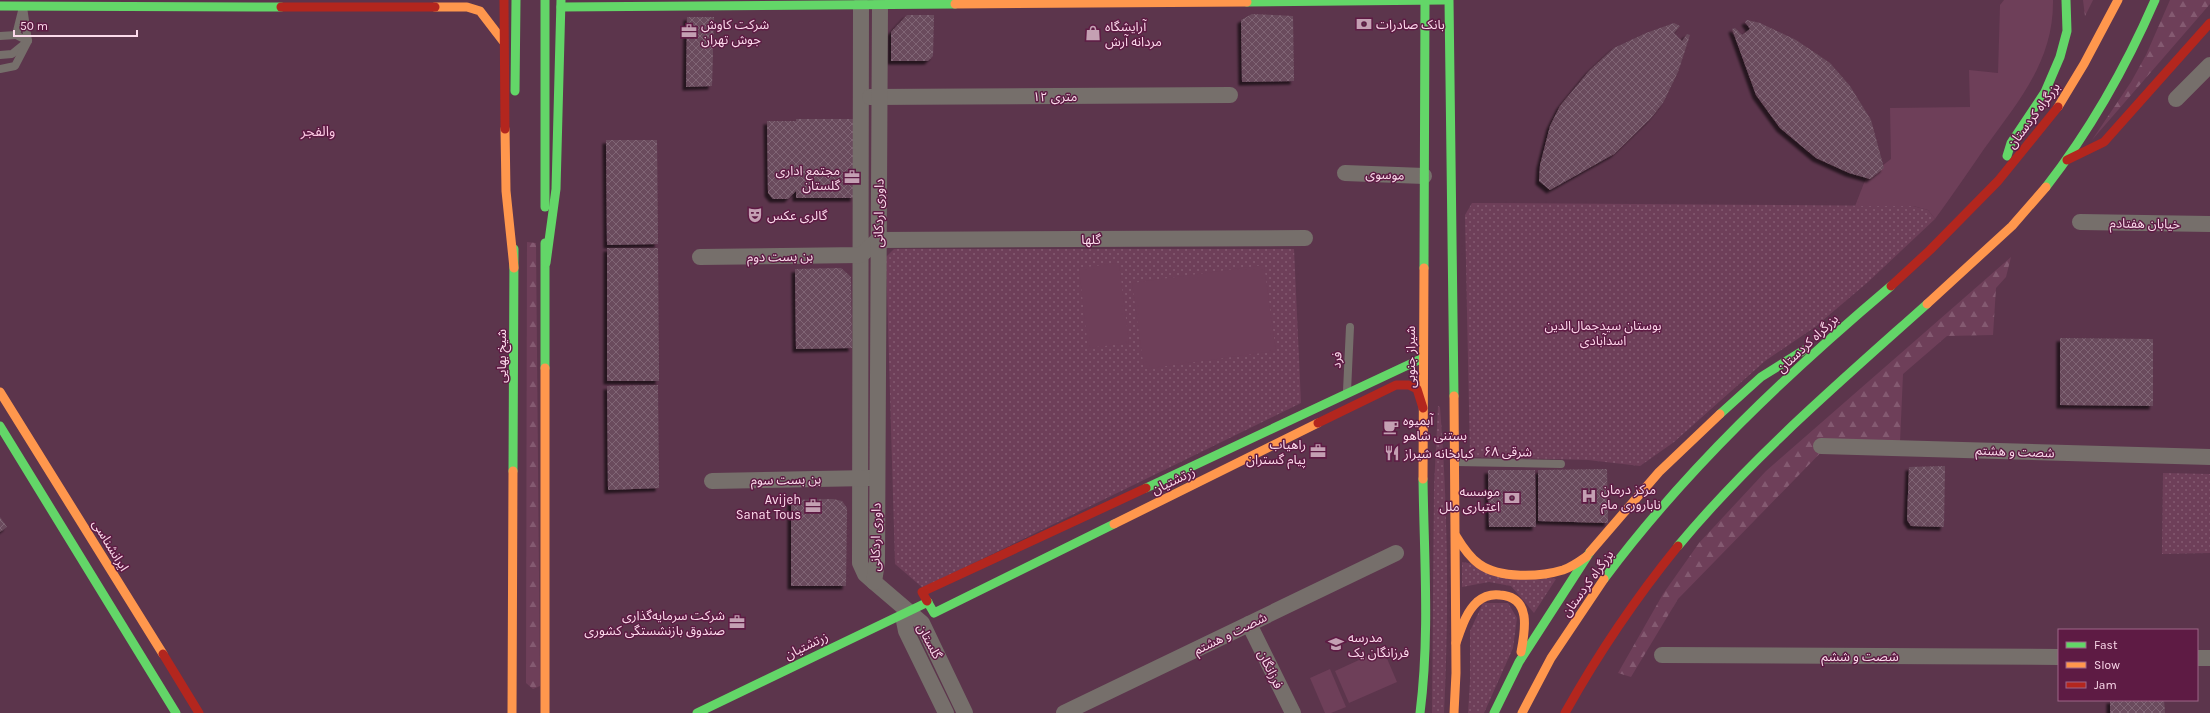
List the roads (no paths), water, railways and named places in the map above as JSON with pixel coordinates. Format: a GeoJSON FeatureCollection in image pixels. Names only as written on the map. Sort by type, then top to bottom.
{"type":"FeatureCollection","features":[{"type":"Feature","properties":{"kind":"main road"},"geometry":{"type":"LineString","coordinates":[[445,7],[453,0]]}},
{"type":"Feature","properties":{"kind":"main road"},"geometry":{"type":"LineString","coordinates":[[504,0],[503,41],[506,191],[514,268]]}},
{"type":"Feature","properties":{"kind":"main road"},"geometry":{"type":"LineString","coordinates":[[515,104],[516,0]]}},
{"type":"Feature","properties":{"kind":"main road"},"geometry":{"type":"LineString","coordinates":[[543,709],[546,263],[544,0]]}},
{"type":"Feature","properties":{"kind":"main road","name":"شیراز جنوبی"},"geometry":{"type":"LineString","coordinates":[[1420,713],[1425,682],[1423,358],[1425,0]]}},
{"type":"Feature","properties":{"kind":"main road"},"geometry":{"type":"LineString","coordinates":[[546,263],[556,190],[561,4],[1444,0]]}},
{"type":"Feature","properties":{"kind":"main road"},"geometry":{"type":"LineString","coordinates":[[1448,0],[1456,536],[1456,643],[1454,713]]}},
{"type":"Feature","properties":{"kind":"main road"},"geometry":{"type":"LineString","coordinates":[[2001,176],[2011,143],[2045,92],[2060,57],[2067,31],[2066,0]]}},
{"type":"Feature","properties":{"kind":"main road","name":"بزرگراه کردستان"},"geometry":{"type":"LineString","coordinates":[[1522,713],[1555,651],[1611,568],[1673,496],[1761,404],[1846,324],[1912,268],[2001,176],[2045,125],[2075,81],[2118,0]]}},
{"type":"Feature","properties":{"kind":"main road"},"geometry":{"type":"LineString","coordinates":[[1565,713],[1597,655],[1635,600],[1673,550],[1773,444],[2018,220],[2067,160],[2106,99],[2132,52],[2155,0]]}},
{"type":"Feature","properties":{"kind":"main road"},"geometry":{"type":"LineString","coordinates":[[0,6],[22,3],[467,7],[480,11],[503,41]]}},
{"type":"Feature","properties":{"kind":"main road"},"geometry":{"type":"LineString","coordinates":[[2067,160],[2104,142],[2210,23]]}},
{"type":"Feature","properties":{"kind":"main road","name":"شیخ بهایی"},"geometry":{"type":"LineString","coordinates":[[512,710],[515,151]]}},
{"type":"Feature","properties":{"kind":"main road"},"geometry":{"type":"LineString","coordinates":[[1494,713],[1519,662],[1589,554],[1659,472],[1734,400],[1761,377],[1846,324]]}},
{"type":"Feature","properties":{"kind":"main road","name":"زرتشتیان"},"geometry":{"type":"LineString","coordinates":[[1423,358],[922,592],[934,613],[1396,385],[1408,384],[1416,387],[1421,394],[1423,408]]}},
{"type":"Feature","properties":{"kind":"main road","name":"ایرانشناسی"},"geometry":{"type":"LineString","coordinates":[[0,392],[77,514],[198,713]]}},
{"type":"Feature","properties":{"kind":"main road"},"geometry":{"type":"LineString","coordinates":[[0,426],[176,713]]}},
{"type":"Feature","properties":{"kind":"main road"},"geometry":{"type":"LineString","coordinates":[[61,524],[77,514]]}},
{"type":"Feature","properties":{"kind":"main road"},"geometry":{"type":"LineString","coordinates":[[1456,536],[1469,556],[1481,566],[1497,571],[1535,573],[1563,570],[1576,564],[1589,554]]}},
{"type":"Feature","properties":{"kind":"main road"},"geometry":{"type":"LineString","coordinates":[[1456,643],[1468,614],[1477,602],[1487,595],[1498,593],[1510,597],[1519,604],[1524,612],[1526,627],[1519,662]]}},
{"type":"Feature","properties":{"kind":"main road","name":"زرتشتیان"},"geometry":{"type":"LineString","coordinates":[[697,713],[906,611],[928,602]]}},
{"type":"Feature","properties":{"kind":"main road"},"geometry":{"type":"LineString","coordinates":[[512,710],[525,708]]}},
{"type":"Feature","properties":{"kind":"street","name":"داوری اردکانی"},"geometry":{"type":"LineString","coordinates":[[861,2],[861,255],[868,478]]}},
{"type":"Feature","properties":{"kind":"street","name":"داوری اردکانی"},"geometry":{"type":"LineString","coordinates":[[880,2],[878,240],[868,478],[860,563],[865,574],[906,611]]}},
{"type":"Feature","properties":{"kind":"street"},"geometry":{"type":"LineString","coordinates":[[2176,99],[2210,65]]}},
{"type":"Feature","properties":{"kind":"street","name":"۱۲ متری"},"geometry":{"type":"LineString","coordinates":[[861,97],[1230,94]]}},
{"type":"Feature","properties":{"kind":"street","name":"موسوی"},"geometry":{"type":"LineString","coordinates":[[1345,173],[1424,176]]}},
{"type":"Feature","properties":{"kind":"street","name":"خیابان هفتادم"},"geometry":{"type":"LineString","coordinates":[[2080,222],[2210,224]]}},
{"type":"Feature","properties":{"kind":"street","name":"گلها"},"geometry":{"type":"LineString","coordinates":[[878,240],[1305,238]]}},
{"type":"Feature","properties":{"kind":"street"},"geometry":{"type":"LineString","coordinates":[[861,255],[878,240]]}},
{"type":"Feature","properties":{"kind":"street","name":"بن بست دوم"},"geometry":{"type":"LineString","coordinates":[[700,257],[861,255]]}},
{"type":"Feature","properties":{"kind":"street","name":"شصت و هشتم"},"geometry":{"type":"LineString","coordinates":[[1821,446],[2210,457]]}},
{"type":"Feature","properties":{"kind":"street","name":"بن بست سوم"},"geometry":{"type":"LineString","coordinates":[[712,481],[868,478]]}},
{"type":"Feature","properties":{"kind":"street","name":"شصت و هشتم"},"geometry":{"type":"LineString","coordinates":[[1064,713],[1396,553]]}},
{"type":"Feature","properties":{"kind":"street","name":"گلستان"},"geometry":{"type":"LineString","coordinates":[[946,713],[906,631],[904,620],[906,611],[915,616],[922,623],[965,713]]}},
{"type":"Feature","properties":{"kind":"street","name":"فرزانگان"},"geometry":{"type":"LineString","coordinates":[[1249,624],[1293,713]]}},
{"type":"Feature","properties":{"kind":"street","name":"شصت و ششم"},"geometry":{"type":"LineString","coordinates":[[1662,655],[2058,657]]}},
{"type":"Feature","properties":{"kind":"street"},"geometry":{"type":"LineString","coordinates":[[2198,658],[2210,658]]}},
{"type":"Feature","properties":{"kind":"lane"},"geometry":{"type":"LineString","coordinates":[[16,35],[22,3]]}},
{"type":"Feature","properties":{"kind":"lane"},"geometry":{"type":"LineString","coordinates":[[0,69],[14,66],[28,41],[22,3]]}},
{"type":"Feature","properties":{"kind":"lane"},"geometry":{"type":"LineString","coordinates":[[0,36],[16,35],[28,41]]}},
{"type":"Feature","properties":{"kind":"lane"},"geometry":{"type":"LineString","coordinates":[[0,55],[12,54],[28,41]]}},
{"type":"Feature","properties":{"kind":"lane","name":"فرد"},"geometry":{"type":"LineString","coordinates":[[1347,394],[1350,327]]}},
{"type":"Feature","properties":{"kind":"lane","name":"۶۸ شرقی"},"geometry":{"type":"LineString","coordinates":[[1454,462],[1561,464]]}},
{"type":"Feature","properties":{"kind":"place","name":"بانک صادرات"},"geometry":{"type":"Point","coordinates":[1364,24]}},
{"type":"Feature","properties":{"kind":"place","name":"شرکت کاوش جوش تهران"},"geometry":{"type":"Point","coordinates":[689,31]}},
{"type":"Feature","properties":{"kind":"place","name":"آرایشگاه مردانه آرش"},"geometry":{"type":"Point","coordinates":[1093,33]}},
{"type":"Feature","properties":{"kind":"place","name":"مجتمع اداری گلستان"},"geometry":{"type":"Point","coordinates":[852,177]}},
{"type":"Feature","properties":{"kind":"place","name":"گالری عکس"},"geometry":{"type":"Point","coordinates":[755,215]}},
{"type":"Feature","properties":{"kind":"place","name":"آبمیوه بستنی شاهو"},"geometry":{"type":"Point","coordinates":[1391,427]}},
{"type":"Feature","properties":{"kind":"place","name":"راهیاب پیام گستران"},"geometry":{"type":"Point","coordinates":[1318,451]}},
{"type":"Feature","properties":{"kind":"place","name":"کبابخانه شیراز"},"geometry":{"type":"Point","coordinates":[1392,453]}},
{"type":"Feature","properties":{"kind":"place","name":"مرکز درمان ناباروری مام"},"geometry":{"type":"Point","coordinates":[1589,496]}},
{"type":"Feature","properties":{"kind":"place","name":"موسسه اعتباری ملل"},"geometry":{"type":"Point","coordinates":[1512,498]}},
{"type":"Feature","properties":{"kind":"place","name":"Avijeh Sanat Tous"},"geometry":{"type":"Point","coordinates":[813,506]}},
{"type":"Feature","properties":{"kind":"place","name":"شرکت سرمایه‌گذاری صندوق بازنشستگی کشوری"},"geometry":{"type":"Point","coordinates":[737,622]}},
{"type":"Feature","properties":{"kind":"place","name":"مدرسه فرزانگان یک"},"geometry":{"type":"Point","coordinates":[1336,644]}},
{"type":"Feature","properties":{"kind":"district","name":"والفجر"},"geometry":{"type":"Point","coordinates":[318,131]}},
{"type":"Feature","properties":{"kind":"park label","name":"بوستان سیدجمال‌الدین اسدآبادی"},"geometry":{"type":"Point","coordinates":[1603,332]}}]}
